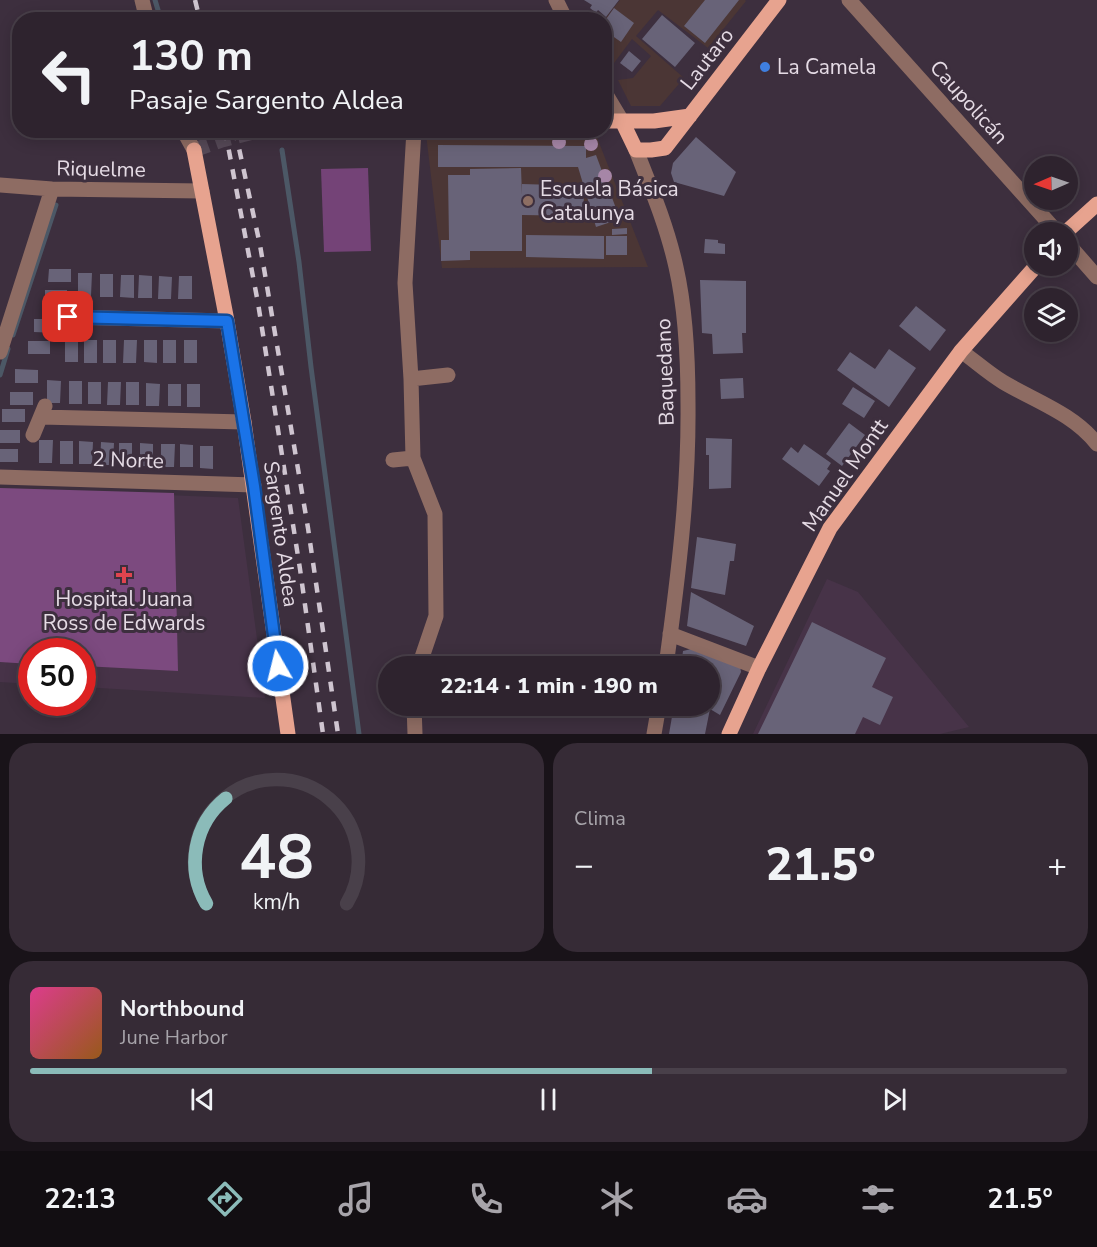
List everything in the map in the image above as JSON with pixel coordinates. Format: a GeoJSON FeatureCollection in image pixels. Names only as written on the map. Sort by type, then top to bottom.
{"type":"FeatureCollection","features":[{"type":"Feature","properties":{"kind":"main road","name":"Lautaro"},"geometry":{"type":"LineString","coordinates":[[636,150],[665,148],[779,0]]}},
{"type":"Feature","properties":{"kind":"main road","name":"Lautaro"},"geometry":{"type":"LineString","coordinates":[[622,121],[654,121],[690,116]]}},
{"type":"Feature","properties":{"kind":"main road"},"geometry":{"type":"LineString","coordinates":[[612,121],[622,121]]}},
{"type":"Feature","properties":{"kind":"main road","name":"Baquedano"},"geometry":{"type":"LineString","coordinates":[[622,121],[636,150]]}},
{"type":"Feature","properties":{"kind":"main road","name":"Sargento Aldea"},"geometry":{"type":"LineString","coordinates":[[194,150],[244,422],[288,734]]}},
{"type":"Feature","properties":{"kind":"main road"},"geometry":{"type":"LineString","coordinates":[[1077,222],[1097,204]]}},
{"type":"Feature","properties":{"kind":"main road","name":"Manuel Montt"},"geometry":{"type":"LineString","coordinates":[[729,734],[759,668],[830,528],[961,351],[1027,276]]}},
{"type":"Feature","properties":{"kind":"street","name":"Caupolicán"},"geometry":{"type":"LineString","coordinates":[[849,0],[1049,222]]}},
{"type":"Feature","properties":{"kind":"street","name":"Baquedano"},"geometry":{"type":"LineString","coordinates":[[612,104],[622,121]]}},
{"type":"Feature","properties":{"kind":"street","name":"Sargento Aldea"},"geometry":{"type":"LineString","coordinates":[[187,138],[194,150]]}},
{"type":"Feature","properties":{"kind":"street"},"geometry":{"type":"LineString","coordinates":[[414,138],[405,283],[413,458],[435,514],[436,616],[422,656]]}},
{"type":"Feature","properties":{"kind":"street","name":"Baquedano"},"geometry":{"type":"LineString","coordinates":[[636,150],[663,218],[676,266],[685,315],[688,366],[686,486],[667,656]]}},
{"type":"Feature","properties":{"kind":"street","name":"Riquelme"},"geometry":{"type":"LineString","coordinates":[[0,185],[51,189],[202,191]]}},
{"type":"Feature","properties":{"kind":"street"},"geometry":{"type":"LineString","coordinates":[[0,352],[6,312],[51,189]]}},
{"type":"Feature","properties":{"kind":"street"},"geometry":{"type":"LineString","coordinates":[[1078,255],[1097,277]]}},
{"type":"Feature","properties":{"kind":"street"},"geometry":{"type":"LineString","coordinates":[[68,317],[227,321]]}},
{"type":"Feature","properties":{"kind":"street"},"geometry":{"type":"LineString","coordinates":[[961,351],[1002,381],[1076,423],[1097,444]]}},
{"type":"Feature","properties":{"kind":"street"},"geometry":{"type":"LineString","coordinates":[[411,379],[448,375]]}},
{"type":"Feature","properties":{"kind":"street"},"geometry":{"type":"LineString","coordinates":[[33,435],[43,411],[244,422]]}},
{"type":"Feature","properties":{"kind":"street"},"geometry":{"type":"LineString","coordinates":[[393,460],[413,458]]}},
{"type":"Feature","properties":{"kind":"street","name":"2 Norte"},"geometry":{"type":"LineString","coordinates":[[0,477],[254,486]]}},
{"type":"Feature","properties":{"kind":"street"},"geometry":{"type":"LineString","coordinates":[[670,634],[759,668]]}},
{"type":"Feature","properties":{"kind":"street"},"geometry":{"type":"LineString","coordinates":[[414,716],[415,734]]}},
{"type":"Feature","properties":{"kind":"street"},"geometry":{"type":"LineString","coordinates":[[654,734],[657,716]]}},
{"type":"Feature","properties":{"kind":"shaded area"},"geometry":{"type":"Polygon","coordinates":[[[620,0],[746,1],[708,48],[658,10],[636,36],[684,78],[660,106],[631,106],[618,80],[633,78],[651,56],[632,39],[612,66],[610,12],[620,0]]]}},
{"type":"Feature","properties":{"kind":"shaded area","name":"Escuela Básica Catalunya"},"geometry":{"type":"Polygon","coordinates":[[[426,138],[597,138],[648,267],[442,268],[426,138]]]}},
{"type":"Feature","properties":{"kind":"shaded area"},"geometry":{"type":"Polygon","coordinates":[[[368,168],[371,251],[324,252],[321,169],[368,168]]]}},
{"type":"Feature","properties":{"kind":"shaded area","name":"Hospital Juana Ross de Edwards"},"geometry":{"type":"Polygon","coordinates":[[[0,488],[238,498],[265,698],[96,688],[96,638],[18,638],[18,683],[0,682],[0,488]]]}},
{"type":"Feature","properties":{"kind":"shaded area","name":"Hospital Juana Ross de Edwards"},"geometry":{"type":"Polygon","coordinates":[[[0,488],[174,493],[178,671],[96,667],[96,638],[18,638],[18,663],[0,662],[0,488]]]}},
{"type":"Feature","properties":{"kind":"shaded area"},"geometry":{"type":"Polygon","coordinates":[[[827,579],[858,592],[969,727],[940,734],[753,734],[827,579]]]}},
{"type":"Feature","properties":{"kind":"building"},"geometry":{"type":"Polygon","coordinates":[[[584,0],[619,0],[610,12],[598,10],[595,12],[590,8],[592,5],[584,0]]]}},
{"type":"Feature","properties":{"kind":"building"},"geometry":{"type":"Polygon","coordinates":[[[705,0],[739,0],[705,43],[684,26],[705,0]]]}},
{"type":"Feature","properties":{"kind":"building"},"geometry":{"type":"Polygon","coordinates":[[[614,8],[634,23],[621,42],[612,36],[611,12],[614,8]]]}},
{"type":"Feature","properties":{"kind":"building"},"geometry":{"type":"Polygon","coordinates":[[[662,15],[695,43],[675,67],[642,39],[662,15]]]}},
{"type":"Feature","properties":{"kind":"building"},"geometry":{"type":"Polygon","coordinates":[[[629,51],[641,61],[632,72],[620,63],[629,51]]]}},
{"type":"Feature","properties":{"kind":"building"},"geometry":{"type":"Polygon","coordinates":[[[696,137],[736,172],[724,196],[674,182],[671,173],[673,163],[696,137]]]}},
{"type":"Feature","properties":{"kind":"building"},"geometry":{"type":"Polygon","coordinates":[[[438,145],[586,146],[586,158],[596,155],[620,219],[596,227],[578,167],[438,167],[438,145]]]}},
{"type":"Feature","properties":{"kind":"building"},"geometry":{"type":"Polygon","coordinates":[[[521,168],[522,195],[522,184],[556,185],[556,194],[584,194],[583,216],[522,215],[522,251],[470,251],[470,260],[441,261],[441,240],[449,240],[448,175],[470,175],[470,169],[521,168]]]}},
{"type":"Feature","properties":{"kind":"building"},"geometry":{"type":"Polygon","coordinates":[[[627,228],[627,234],[612,235],[612,229],[627,228]]]}},
{"type":"Feature","properties":{"kind":"building"},"geometry":{"type":"Polygon","coordinates":[[[526,235],[604,236],[604,259],[526,257],[526,235]]]}},
{"type":"Feature","properties":{"kind":"building"},"geometry":{"type":"Polygon","coordinates":[[[606,236],[627,236],[627,255],[606,255],[606,236]]]}},
{"type":"Feature","properties":{"kind":"building"},"geometry":{"type":"Polygon","coordinates":[[[705,239],[718,240],[718,243],[725,244],[725,254],[704,253],[705,239]]]}},
{"type":"Feature","properties":{"kind":"building"},"geometry":{"type":"Polygon","coordinates":[[[49,269],[71,269],[71,282],[48,282],[49,269]]]}},
{"type":"Feature","properties":{"kind":"building"},"geometry":{"type":"Polygon","coordinates":[[[78,273],[92,273],[91,296],[78,296],[78,273]]]}},
{"type":"Feature","properties":{"kind":"building"},"geometry":{"type":"Polygon","coordinates":[[[100,274],[113,274],[113,297],[100,297],[100,274]]]}},
{"type":"Feature","properties":{"kind":"building"},"geometry":{"type":"Polygon","coordinates":[[[121,275],[134,275],[134,298],[120,297],[121,275]]]}},
{"type":"Feature","properties":{"kind":"building"},"geometry":{"type":"Polygon","coordinates":[[[139,275],[152,276],[152,298],[138,298],[139,275]]]}},
{"type":"Feature","properties":{"kind":"building"},"geometry":{"type":"Polygon","coordinates":[[[159,276],[172,277],[171,299],[158,299],[159,276]]]}},
{"type":"Feature","properties":{"kind":"building"},"geometry":{"type":"Polygon","coordinates":[[[179,276],[192,276],[192,299],[178,299],[179,276]]]}},
{"type":"Feature","properties":{"kind":"building"},"geometry":{"type":"Polygon","coordinates":[[[700,280],[746,281],[746,333],[742,333],[743,353],[713,354],[712,334],[702,333],[700,280]]]}},
{"type":"Feature","properties":{"kind":"building"},"geometry":{"type":"Polygon","coordinates":[[[45,290],[67,290],[67,304],[45,303],[45,290]]]}},
{"type":"Feature","properties":{"kind":"building"},"geometry":{"type":"Polygon","coordinates":[[[916,306],[946,330],[930,351],[899,326],[916,306]]]}},
{"type":"Feature","properties":{"kind":"building"},"geometry":{"type":"Polygon","coordinates":[[[34,319],[57,319],[57,333],[34,332],[34,319]]]}},
{"type":"Feature","properties":{"kind":"building"},"geometry":{"type":"Polygon","coordinates":[[[65,339],[78,339],[78,362],[65,362],[65,339]]]}},
{"type":"Feature","properties":{"kind":"building"},"geometry":{"type":"Polygon","coordinates":[[[84,340],[97,340],[97,363],[84,363],[84,340]]]}},
{"type":"Feature","properties":{"kind":"building"},"geometry":{"type":"Polygon","coordinates":[[[103,340],[116,340],[116,363],[103,363],[103,340]]]}},
{"type":"Feature","properties":{"kind":"building"},"geometry":{"type":"Polygon","coordinates":[[[124,340],[137,340],[136,363],[123,363],[124,340]]]}},
{"type":"Feature","properties":{"kind":"building"},"geometry":{"type":"Polygon","coordinates":[[[144,340],[157,340],[157,363],[144,362],[144,340]]]}},
{"type":"Feature","properties":{"kind":"building"},"geometry":{"type":"Polygon","coordinates":[[[163,340],[176,340],[176,363],[163,363],[163,340]]]}},
{"type":"Feature","properties":{"kind":"building"},"geometry":{"type":"Polygon","coordinates":[[[184,340],[197,340],[197,363],[184,363],[184,340]]]}},
{"type":"Feature","properties":{"kind":"building"},"geometry":{"type":"Polygon","coordinates":[[[28,341],[50,341],[50,354],[28,354],[28,341]]]}},
{"type":"Feature","properties":{"kind":"building"},"geometry":{"type":"Polygon","coordinates":[[[889,349],[916,368],[889,407],[837,370],[850,352],[875,369],[889,349]]]}},
{"type":"Feature","properties":{"kind":"building"},"geometry":{"type":"Polygon","coordinates":[[[15,369],[38,370],[38,383],[15,383],[15,369]]]}},
{"type":"Feature","properties":{"kind":"building"},"geometry":{"type":"Polygon","coordinates":[[[743,378],[744,398],[721,399],[720,379],[743,378]]]}},
{"type":"Feature","properties":{"kind":"building"},"geometry":{"type":"Polygon","coordinates":[[[47,380],[61,381],[60,403],[47,403],[47,380]]]}},
{"type":"Feature","properties":{"kind":"building"},"geometry":{"type":"Polygon","coordinates":[[[69,381],[82,381],[82,404],[69,404],[69,381]]]}},
{"type":"Feature","properties":{"kind":"building"},"geometry":{"type":"Polygon","coordinates":[[[88,382],[101,382],[101,404],[88,404],[88,382]]]}},
{"type":"Feature","properties":{"kind":"building"},"geometry":{"type":"Polygon","coordinates":[[[108,382],[121,382],[120,405],[107,405],[108,382]]]}},
{"type":"Feature","properties":{"kind":"building"},"geometry":{"type":"Polygon","coordinates":[[[126,382],[139,382],[139,405],[126,405],[126,382]]]}},
{"type":"Feature","properties":{"kind":"building"},"geometry":{"type":"Polygon","coordinates":[[[146,383],[160,384],[159,406],[146,406],[146,383]]]}},
{"type":"Feature","properties":{"kind":"building"},"geometry":{"type":"Polygon","coordinates":[[[168,384],[181,384],[181,406],[168,406],[168,384]]]}},
{"type":"Feature","properties":{"kind":"building"},"geometry":{"type":"Polygon","coordinates":[[[187,384],[200,384],[200,407],[187,407],[187,384]]]}},
{"type":"Feature","properties":{"kind":"building"},"geometry":{"type":"Polygon","coordinates":[[[853,387],[875,401],[864,418],[842,404],[853,387]]]}},
{"type":"Feature","properties":{"kind":"building"},"geometry":{"type":"Polygon","coordinates":[[[10,392],[33,392],[33,405],[10,405],[10,392]]]}},
{"type":"Feature","properties":{"kind":"building"},"geometry":{"type":"Polygon","coordinates":[[[2,409],[25,409],[25,422],[2,422],[2,409]]]}},
{"type":"Feature","properties":{"kind":"building"},"geometry":{"type":"Polygon","coordinates":[[[849,423],[865,435],[842,466],[826,454],[849,423]]]}},
{"type":"Feature","properties":{"kind":"building"},"geometry":{"type":"Polygon","coordinates":[[[0,430],[20,430],[20,443],[0,443],[0,430]]]}},
{"type":"Feature","properties":{"kind":"building"},"geometry":{"type":"Polygon","coordinates":[[[706,438],[732,439],[731,488],[709,489],[709,455],[706,455],[706,438]]]}},
{"type":"Feature","properties":{"kind":"building"},"geometry":{"type":"Polygon","coordinates":[[[39,440],[53,440],[52,463],[39,463],[39,440]]]}},
{"type":"Feature","properties":{"kind":"building"},"geometry":{"type":"Polygon","coordinates":[[[60,441],[73,441],[73,464],[60,464],[60,441]]]}},
{"type":"Feature","properties":{"kind":"building"},"geometry":{"type":"Polygon","coordinates":[[[79,441],[93,442],[92,464],[79,464],[79,441]]]}},
{"type":"Feature","properties":{"kind":"building"},"geometry":{"type":"Polygon","coordinates":[[[101,442],[114,443],[113,465],[100,465],[101,442]]]}},
{"type":"Feature","properties":{"kind":"building"},"geometry":{"type":"Polygon","coordinates":[[[119,443],[132,443],[132,466],[119,465],[119,443]]]}},
{"type":"Feature","properties":{"kind":"building"},"geometry":{"type":"Polygon","coordinates":[[[140,443],[153,444],[153,466],[140,466],[140,443]]]}},
{"type":"Feature","properties":{"kind":"building"},"geometry":{"type":"Polygon","coordinates":[[[161,444],[175,444],[174,467],[161,467],[161,444]]]}},
{"type":"Feature","properties":{"kind":"building"},"geometry":{"type":"Polygon","coordinates":[[[180,444],[193,445],[193,467],[180,467],[180,444]]]}},
{"type":"Feature","properties":{"kind":"building"},"geometry":{"type":"Polygon","coordinates":[[[804,444],[831,463],[827,469],[830,471],[819,486],[782,459],[791,447],[798,453],[804,444]]]}},
{"type":"Feature","properties":{"kind":"building"},"geometry":{"type":"Polygon","coordinates":[[[200,446],[213,446],[213,469],[200,468],[200,446]]]}},
{"type":"Feature","properties":{"kind":"building"},"geometry":{"type":"Polygon","coordinates":[[[0,449],[18,449],[18,462],[0,462],[0,449]]]}},
{"type":"Feature","properties":{"kind":"building"},"geometry":{"type":"Polygon","coordinates":[[[697,537],[736,544],[734,561],[730,561],[725,595],[691,588],[697,537]]]}},
{"type":"Feature","properties":{"kind":"building"},"geometry":{"type":"Polygon","coordinates":[[[691,592],[754,626],[746,646],[687,626],[691,592]]]}},
{"type":"Feature","properties":{"kind":"building"},"geometry":{"type":"Polygon","coordinates":[[[812,622],[886,658],[872,687],[893,697],[880,725],[863,717],[855,734],[758,734],[812,622]]]}},
{"type":"Feature","properties":{"kind":"building"},"geometry":{"type":"Polygon","coordinates":[[[691,649],[712,656],[682,656],[683,651],[691,649]]]}},
{"type":"Feature","properties":{"kind":"building"},"geometry":{"type":"Polygon","coordinates":[[[720,658],[740,665],[741,672],[720,715],[720,658]]]}},
{"type":"Feature","properties":{"kind":"building"},"geometry":{"type":"Polygon","coordinates":[[[672,716],[709,716],[705,734],[669,734],[672,716]]]}},
{"type":"Feature","properties":{"kind":"waterway"},"geometry":{"type":"LineString","coordinates":[[155,0],[159,12]]}},
{"type":"Feature","properties":{"kind":"waterway"},"geometry":{"type":"LineString","coordinates":[[282,150],[299,262],[359,734]]}},
{"type":"Feature","properties":{"kind":"waterway"},"geometry":{"type":"LineString","coordinates":[[13,335],[56,205]]}},
{"type":"Feature","properties":{"kind":"waterway"},"geometry":{"type":"LineString","coordinates":[[0,375],[8,349]]}},
{"type":"Feature","properties":{"kind":"tunnel"},"geometry":{"type":"LineString","coordinates":[[194,150],[230,138]]}},
{"type":"Feature","properties":{"kind":"railway"},"geometry":{"type":"LineString","coordinates":[[195,0],[198,12]]}},
{"type":"Feature","properties":{"kind":"railway"},"geometry":{"type":"LineString","coordinates":[[227,138],[258,303],[300,569],[323,734]]}},
{"type":"Feature","properties":{"kind":"railway"},"geometry":{"type":"LineString","coordinates":[[237,138],[260,245],[308,528],[338,734]]}},
{"type":"Feature","properties":{"kind":"place","name":"La Camela"},"geometry":{"type":"Point","coordinates":[765,67]}},
{"type":"Feature","properties":{"kind":"place","name":"Escuela Básica Catalunya"},"geometry":{"type":"Point","coordinates":[528,201]}},
{"type":"Feature","properties":{"kind":"place","name":"Hospital Juana Ross de Edwards"},"geometry":{"type":"Point","coordinates":[124,575]}},
{"type":"Feature","properties":{"kind":"route"},"geometry":{"type":"LineString","coordinates":[[68,317],[227,321],[254,486],[278,666]]}}]}
